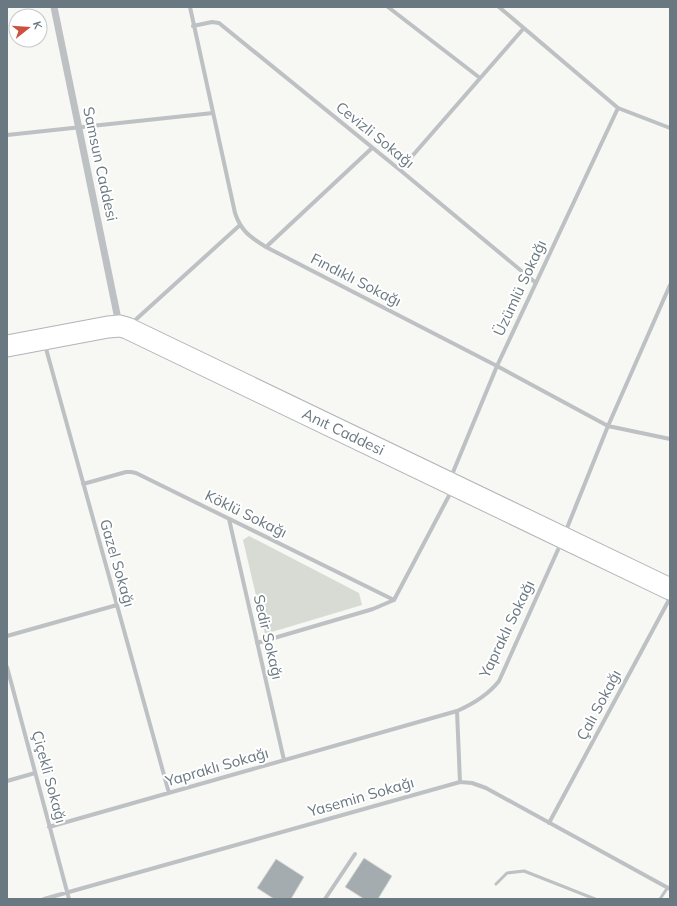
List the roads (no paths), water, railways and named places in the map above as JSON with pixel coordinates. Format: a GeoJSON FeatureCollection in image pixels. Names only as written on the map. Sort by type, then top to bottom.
{"type":"FeatureCollection","features":[{"type":"Feature","properties":{"kind":"main road","name":"Anıt Caddesi"},"geometry":{"type":"LineString","coordinates":[[7,346],[108,327],[123,327],[139,332],[670,589]]}},
{"type":"Feature","properties":{"kind":"street","name":"Samsun Caddesi"},"geometry":{"type":"LineString","coordinates":[[54,7],[123,327]]}},
{"type":"Feature","properties":{"kind":"street","name":"Fındıklı Sokağı"},"geometry":{"type":"LineString","coordinates":[[190,7],[235,213],[240,225],[250,237],[266,247],[497,366],[608,426],[670,439]]}},
{"type":"Feature","properties":{"kind":"street"},"geometry":{"type":"LineString","coordinates":[[388,7],[480,78]]}},
{"type":"Feature","properties":{"kind":"street"},"geometry":{"type":"LineString","coordinates":[[499,7],[618,108],[670,128]]}},
{"type":"Feature","properties":{"kind":"street","name":"Cevizli Sokağı"},"geometry":{"type":"LineString","coordinates":[[193,26],[212,22],[219,23],[536,283]]}},
{"type":"Feature","properties":{"kind":"street"},"geometry":{"type":"LineString","coordinates":[[400,170],[524,28]]}},
{"type":"Feature","properties":{"kind":"street","name":"Üzümlü Sokağı"},"geometry":{"type":"LineString","coordinates":[[394,600],[452,483],[497,366],[618,108]]}},
{"type":"Feature","properties":{"kind":"street"},"geometry":{"type":"LineString","coordinates":[[7,135],[213,114]]}},
{"type":"Feature","properties":{"kind":"street"},"geometry":{"type":"LineString","coordinates":[[266,247],[372,148]]}},
{"type":"Feature","properties":{"kind":"street"},"geometry":{"type":"LineString","coordinates":[[123,327],[240,225]]}},
{"type":"Feature","properties":{"kind":"street","name":"Yapraklı Sokağı"},"geometry":{"type":"LineString","coordinates":[[49,827],[457,712],[485,695],[499,680],[564,537],[608,426],[670,285]]}},
{"type":"Feature","properties":{"kind":"street"},"geometry":{"type":"LineString","coordinates":[[665,297],[670,299]]}},
{"type":"Feature","properties":{"kind":"street","name":"Gazel Sokağı"},"geometry":{"type":"LineString","coordinates":[[43,339],[169,793]]}},
{"type":"Feature","properties":{"kind":"street","name":"Köklü Sokağı"},"geometry":{"type":"LineString","coordinates":[[83,484],[126,472],[136,473],[394,600]]}},
{"type":"Feature","properties":{"kind":"street","name":"Sedir Sokağı"},"geometry":{"type":"LineString","coordinates":[[229,519],[284,760]]}},
{"type":"Feature","properties":{"kind":"street","name":"Çalı Sokağı"},"geometry":{"type":"LineString","coordinates":[[549,823],[670,598]]}},
{"type":"Feature","properties":{"kind":"street"},"geometry":{"type":"LineString","coordinates":[[257,643],[373,609],[394,600]]}},
{"type":"Feature","properties":{"kind":"street"},"geometry":{"type":"LineString","coordinates":[[7,636],[117,605]]}},
{"type":"Feature","properties":{"kind":"street","name":"Çiçekli Sokağı"},"geometry":{"type":"LineString","coordinates":[[7,667],[69,899]]}},
{"type":"Feature","properties":{"kind":"street"},"geometry":{"type":"LineString","coordinates":[[457,712],[460,782]]}},
{"type":"Feature","properties":{"kind":"street"},"geometry":{"type":"LineString","coordinates":[[7,781],[35,773]]}},
{"type":"Feature","properties":{"kind":"street","name":"Yasemin Sokağı"},"geometry":{"type":"LineString","coordinates":[[44,899],[460,782],[472,783],[486,788],[669,888]]}},
{"type":"Feature","properties":{"kind":"street"},"geometry":{"type":"LineString","coordinates":[[325,899],[355,854]]}},
{"type":"Feature","properties":{"kind":"street"},"geometry":{"type":"LineString","coordinates":[[669,888],[670,882]]}},
{"type":"Feature","properties":{"kind":"lane"},"geometry":{"type":"LineString","coordinates":[[496,884],[507,873],[524,871],[595,899]]}},
{"type":"Feature","properties":{"kind":"lane"},"geometry":{"type":"LineString","coordinates":[[660,899],[669,888]]}}]}
